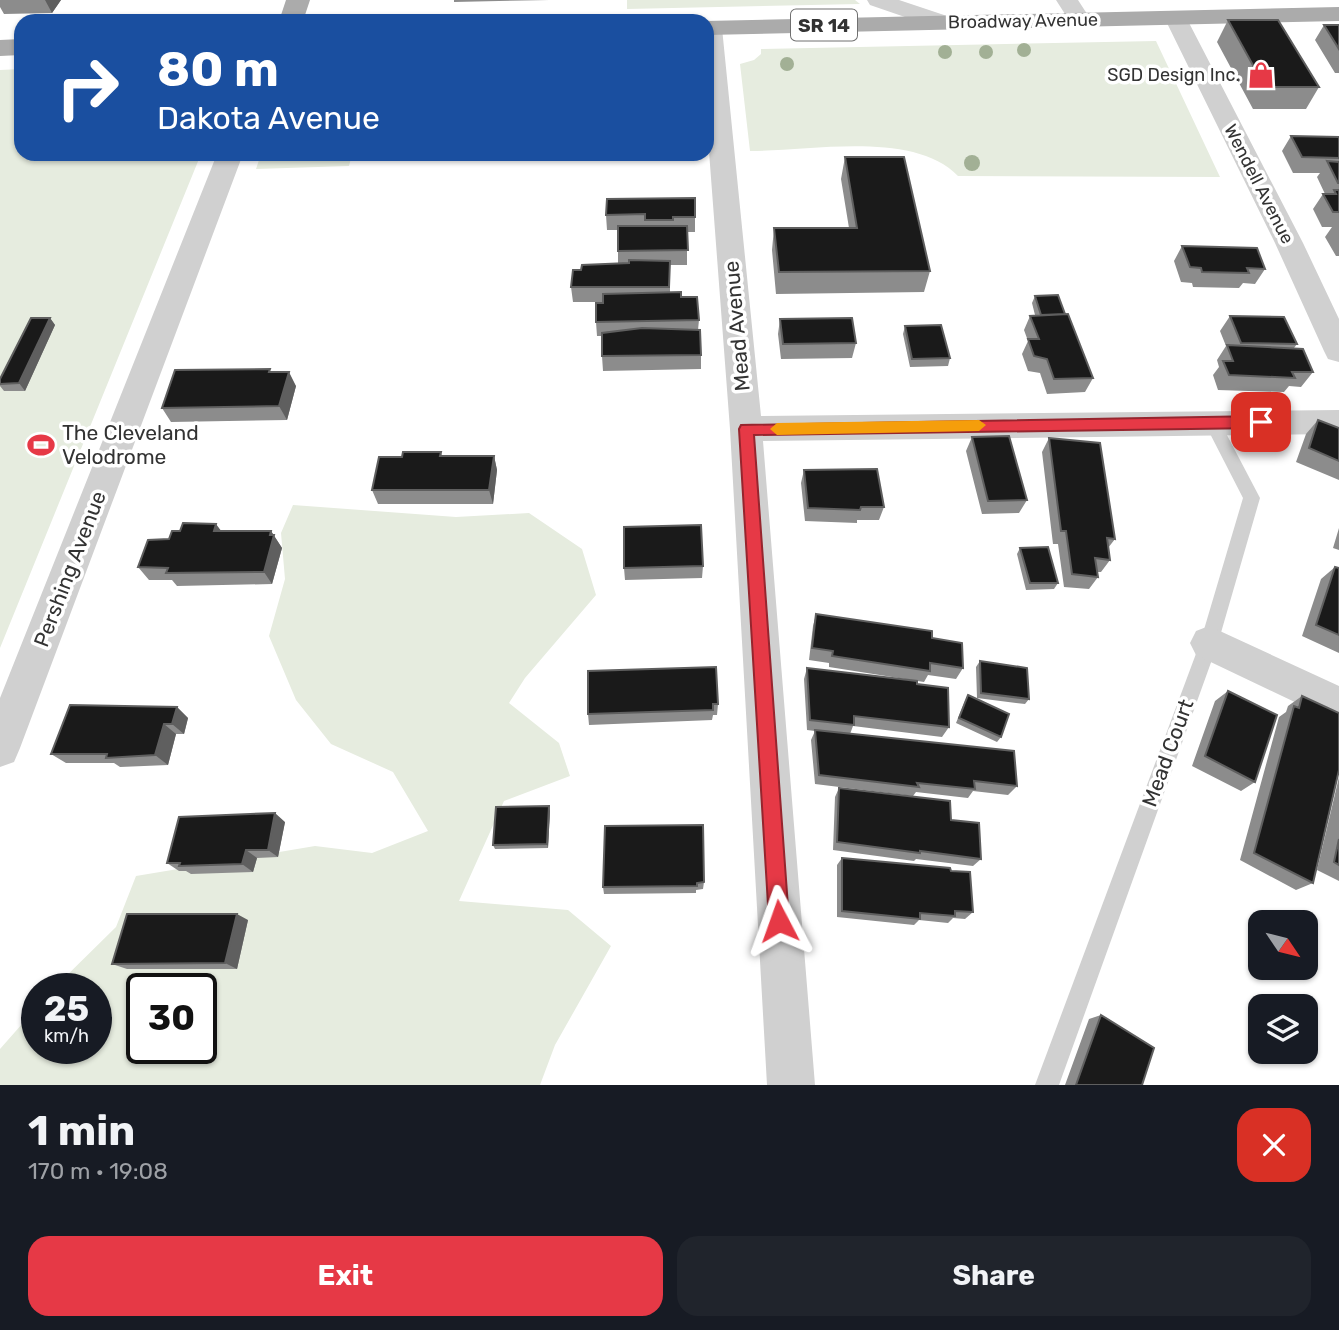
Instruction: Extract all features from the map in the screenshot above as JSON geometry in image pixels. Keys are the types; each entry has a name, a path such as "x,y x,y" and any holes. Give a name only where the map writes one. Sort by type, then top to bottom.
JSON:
{"main road":[{"name":"Broadway Avenue","path":"714,28 942,22 1074,10 1176,19 1339,14"}],"street":[{"path":"878,0 942,22"},
{"name":"Wendell Avenue","path":"1176,19 1289,243 1339,351"},
{"name":"Mead Avenue","path":"714,82 746,429 790,1085"},
{"name":"Pershing Avenue","path":"0,748 227,161"},
{"path":"746,429 1339,422"},
{"path":"1209,643 1339,705"}],"lane":[{"name":"Mead Court","path":"1047,1085 1209,643 1252,498 1212,422"}],"shaded area":[{"path":"627,0 855,0 860,4 627,9"},
{"path":"1156,41 1220,177 958,176 939,162 915,153 889,148 860,146 750,151 740,64 754,60 761,54 761,49"},
{"name":"The Cleveland Velodrome","path":"14,69 14,161 198,161 0,648 0,70"},
{"path":"259,161 350,161 349,166 256,169"},
{"path":"293,505 456,517 529,513 582,549 596,595 525,678 509,703 559,743 570,776 504,801 459,901 568,910 611,946 555,1045 540,1085 0,1085 0,1049 21,1025 21,1064 112,1064 112,973 69,973 116,927 136,876 315,846 372,853 428,831 393,772 331,744 296,700 269,636 285,579 281,533"}],"building":[{"path":"1228,20 1278,20 1319,87 1265,87"},
{"path":"1324,25 1339,25 1339,49"},
{"path":"1291,136 1339,137 1339,158 1302,157"},
{"path":"845,157 904,157 930,271 779,272 774,228 857,228"},
{"path":"1327,161 1339,162 1339,183 1338,183"},
{"path":"1334,190 1339,190 1339,212 1333,212 1323,194 1336,194"},
{"path":"695,198 695,217 645,220 645,214 606,215 607,199"},
{"path":"618,226 687,226 688,250 618,251"},
{"path":"1182,246 1257,248 1265,269 1247,268 1249,273 1202,272 1201,268 1190,267"},
{"path":"629,260 670,261 669,287 571,287 573,270 581,270 582,265 629,263"},
{"path":"681,292 681,297 697,297 699,320 596,322 596,303 603,303 603,294"},
{"path":"1058,295 1065,314 1041,315 1035,296"},
{"path":"1068,314 1093,378 1054,379 1047,359 1034,356 1028,339 1039,339 1030,316"},
{"path":"1230,316 1284,317 1297,344 1241,343"},
{"path":"31,318 50,318 19,383 0,384 0,379"},
{"path":"852,318 856,343 783,344 780,319"},
{"path":"941,325 950,358 912,359 905,326"},
{"path":"642,328 700,330 701,355 602,356 602,333"},
{"path":"1227,345 1303,349 1313,372 1292,372 1295,378 1229,375 1223,361 1233,361"},
{"path":"270,369 269,372 289,372 279,406 162,408 175,370"},
{"path":"1318,420 1339,428 1339,461 1309,448"},
{"path":"1009,436 1027,500 988,501 972,437"},
{"path":"1049,438 1100,443 1115,539 1107,538 1110,560 1095,558 1098,577 1072,574 1066,531 1061,531"},
{"path":"403,452 441,452 440,456 494,456 489,490 372,490 379,457 402,457"},
{"path":"877,469 884,507 861,507 860,510 808,508 804,470"},
{"path":"183,523 216,524 214,531 271,531 270,535 274,535 264,572 166,573 168,568 138,567 148,540 169,539 172,531 180,531"},
{"path":"701,525 703,566 624,568 624,527"},
{"path":"1048,547 1058,583 1030,583 1020,548"},
{"path":"1335,567 1339,568 1339,635 1316,625"},
{"path":"816,614 932,631 932,638 962,643 963,668 930,663 930,671 832,656 833,651 812,648"},
{"path":"980,661 1027,668 1029,699 981,693"},
{"path":"716,667 718,704 713,704 713,710 588,714 588,671"},
{"path":"807,668 917,681 917,684 948,688 949,727 854,716 854,725 810,720"},
{"path":"1228,691 1277,715 1255,782 1205,756"},
{"path":"968,695 1009,714 1001,737 959,718"},
{"path":"1302,696 1339,713 1339,770 1313,883 1254,853 1294,706 1299,708"},
{"path":"70,705 177,707 172,724 164,724 155,755 106,758 107,754 51,754"},
{"path":"815,730 1014,751 1017,786 974,781 975,789 917,783 919,787 819,775"},
{"path":"839,788 950,801 951,820 979,823 981,859 837,842"},
{"path":"549,806 547,844 493,845 496,807"},
{"path":"275,813 268,850 246,850 242,864 179,866 180,863 167,863 179,817"},
{"path":"703,825 704,882 697,883 697,886 603,887 605,826"},
{"path":"1339,839 1339,865 1334,862"},
{"path":"842,858 970,872 973,912 955,911 955,916 920,913 920,919 842,911"},
{"path":"127,914 237,914 225,963 112,964"},
{"path":"1101,1015 1154,1048 1142,1085 1076,1085"}],"slow traffic":[{"path":"777,429 979,425"}],"place":[{"name":"SGD Design Inc.","path":"1261,75"},
{"name":"The Cleveland Velodrome","path":"41,445"}],"route":[{"path":"779,921 746,429 1261,422"}]}
